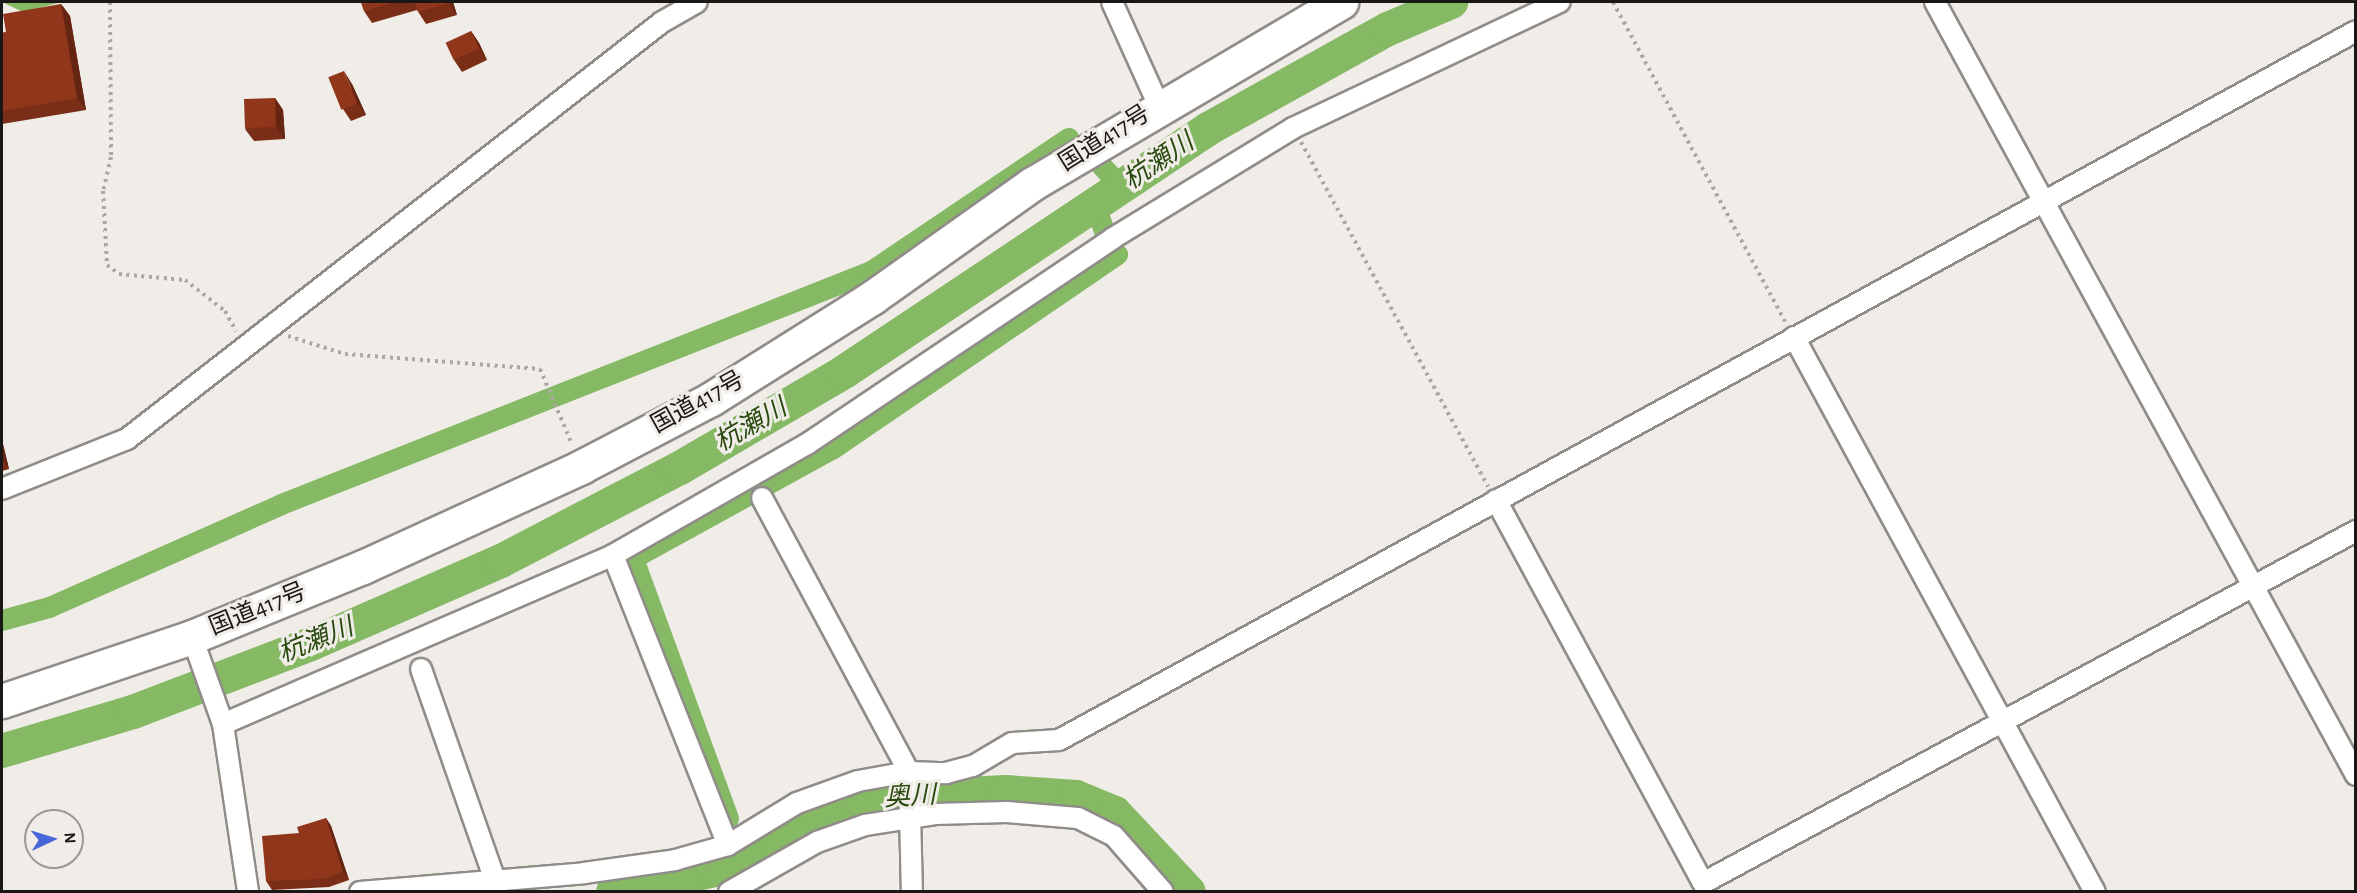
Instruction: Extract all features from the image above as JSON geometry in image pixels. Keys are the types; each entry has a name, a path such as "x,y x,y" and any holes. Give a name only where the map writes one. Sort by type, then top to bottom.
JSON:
{"highway":[{"name":"国道417号","path":"2,700 194,642 581,467 711,399 1159,106 1341,2"}],"street":[{"path":"2,489 127,439 662,22 697,2"},
{"path":"1112,2 1159,106"},
{"path":"222,719 613,555 807,444 1113,238 1293,128 1560,2"},
{"path":"1935,2 2355,775"},
{"path":"360,891 495,880 675,860 728,844 797,803 858,781 909,772 946,773 973,766 1012,743 1059,740 2355,31"},
{"path":"1794,337 2095,891"},
{"path":"762,498 909,772 912,814 912,891"},
{"path":"1496,500 1703,883 2001,720 2355,531"},
{"path":"613,555 728,844"},
{"path":"194,642 222,719 248,891"},
{"path":"421,669 495,880"},
{"path":"729,891 759,884 817,842 865,825 912,814 1007,812 1078,818 1114,836 1163,891"}],"path":[{"path":"110,2 111,158 103,191 107,265 119,274 185,280 225,310 241,352"},
{"path":"1612,2 1794,337"},
{"path":"1293,128 1496,500"},
{"path":"271,329 331,352 540,369 581,467"}],"shaded area":[{"path":"2,2 62,2 23,12"}],"building":[{"path":"361,2 395,2 364,11"},
{"path":"415,2 448,2 449,3 418,12"},
{"path":"61,4 77,98 2,111 2,33 6,32 3,14"},
{"path":"471,31 479,48 454,60 446,43"},
{"path":"344,71 357,103 341,110 328,77"},
{"path":"275,98 276,127 245,128 244,99"},
{"path":"326,818 343,872 324,879 266,881 262,836 299,833 297,827"}],"waterway":[{"name":"杭瀬川","path":"2,751 133,712 311,644 501,561 680,468 844,372 1208,129 1388,29 1451,2"},
{"path":"2,620 49,607 281,504 871,271 1068,138"},
{"path":"1101,165 1120,186"},
{"path":"1094,203 1105,233"},
{"path":"728,818 633,558 833,448 1117,254"},
{"name":"奥川","path":"613,892 716,870 788,829 861,799 1006,792 1076,797 1115,813 1189,892"}]}
